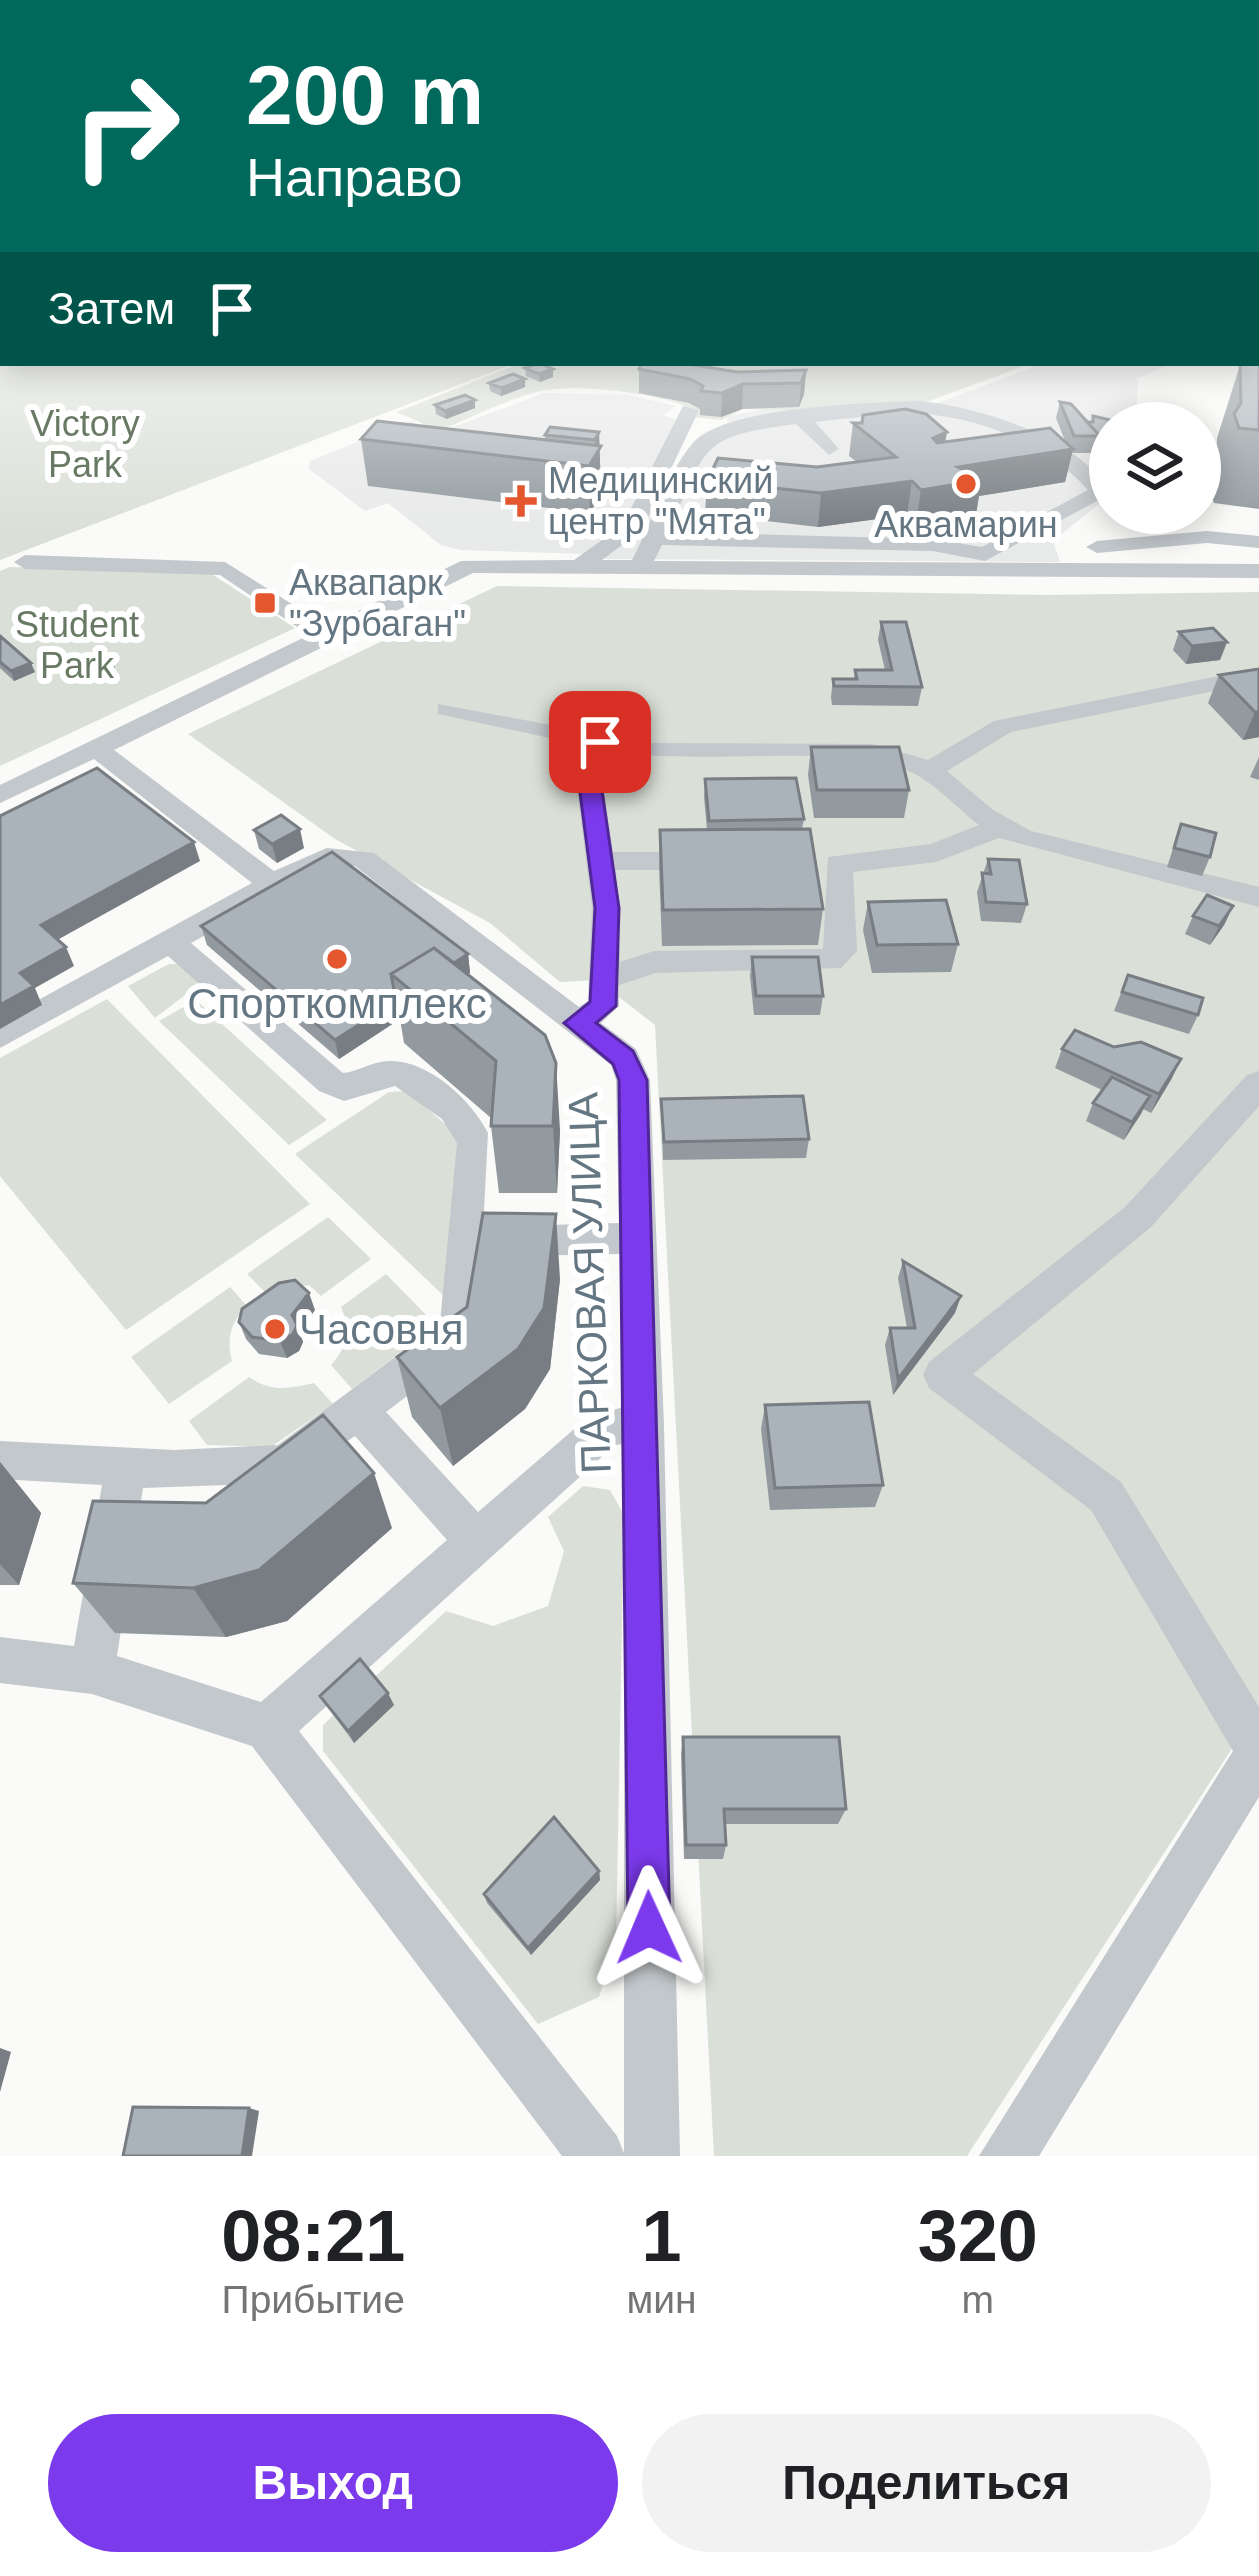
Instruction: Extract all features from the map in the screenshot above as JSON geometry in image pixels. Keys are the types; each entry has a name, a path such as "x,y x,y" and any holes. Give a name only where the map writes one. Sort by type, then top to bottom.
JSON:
{"street":[{"path":"640,567 699,447 713,435 740,425 922,407 953,412 1047,446 1087,472 1101,492 987,562 933,545 658,538"},
{"path":"580,566 632,530 690,410"},
{"path":"802,418 829,449"},
{"path":"1097,547 1207,537 1259,542"},
{"path":"26,562 224,568 326,636"},
{"path":"0,795 469,566 987,562 1259,571"},
{"path":"932,769 1003,726 1259,675"},
{"path":"447,709 647,751 873,752 932,769 997,828 1259,897"},
{"path":"578,1023 603,1006 607,908 586,754 600,742"},
{"path":"95,748 272,884"},
{"path":"801,862 838,864 936,853 997,828"},
{"name":"ПАРКОВАЯ УЛИЦА","path":"0,1036 272,884 325,856 345,853 364,859 624,1058 633,1080 640,1238 652,2156"},
{"path":"600,860 734,862"},
{"path":"604,980 653,962 830,960 842,951 838,864"},
{"path":"0,1460 174,1470 285,1464 450,1341 459,1327 474,1143 470,1128 402,1075 386,1073 344,1088 331,1082 170,941"},
{"path":"1007,2156 1259,1752 1106,1496 943,1375 1138,1217 1259,1084"},
{"path":"465,1243 640,1238"},
{"path":"359,1412 476,1541"},
{"path":"267,1728 601,1432 618,1425 644,1426"},
{"path":"92,1671 126,1467"},
{"path":"0,1660 92,1671 267,1728 597,2156"}],"shaded area":[{"name":"Аквамарин","path":"1037,366 1166,366 1138,378 1137,402 1089,402 1089,512 1053,541 1060,562 600,559 637,533 686,452 727,424 728,416 768,408 824,412 938,403"},
{"path":"544,393 629,395 676,406 663,415 678,420 623,530 586,554 461,550 441,545 388,503 365,511 309,469 310,461 411,421 437,433"}],"green space":[{"name":"Victory Park","path":"0,366 508,366 0,560"},
{"path":"513,366 1024,366 929,401 827,411 744,409 721,420 694,417 696,411 663,399 573,388 524,396 439,431 397,412"},
{"name":"Student Park","path":"10,567 207,571 295,628 0,766 0,571"},
{"path":"497,586 1046,595 1259,592 1259,1707 967,2156 714,2156 655,1025 597,980 560,982 490,923 335,839 188,734"},
{"path":"169,964 179,964 198,980 197,986 155,1018 128,986"},
{"path":"107,999 310,1204 126,1330 0,1176 0,1058"},
{"path":"196,1000 327,1120 289,1145 159,1021"},
{"path":"407,1091 462,1139 446,1298 295,1154 389,1092"},
{"path":"328,1217 371,1259 321,1296 309,1285 265,1292 247,1274"},
{"path":"386,1274 436,1325 352,1389 331,1365 346,1338 341,1307"},
{"path":"230,1287 246,1305 231,1331 232,1361 169,1404 131,1357"},
{"path":"249,1377 280,1388 314,1383 333,1404 271,1447 207,1445 189,1421"},
{"path":"583,1486 610,1490 624,1515 616,1944 599,1997 538,2024 323,1751 323,1725 446,1611 493,1626 548,1606 564,1551 548,1517"}],"building":[{"path":"546,366 553,369 539,374 525,368"},
{"path":"1240,366 1259,366 1259,430 1239,428 1234,414 1241,403"},
{"path":"639,369 806,370 801,383 743,384 722,393 701,391 703,386 690,379"},
{"path":"513,374 525,379 501,388 489,383"},
{"path":"465,395 475,400 445,411 435,405"},
{"path":"1060,402 1071,404 1089,424 1089,436 1074,436"},
{"path":"905,409 926,414 947,432 933,438 937,443 1050,428 1073,449 958,467 982,480 921,490 912,481 821,493 707,481 718,458 817,467 896,457 853,423 862,423 863,415"},
{"path":"377,421 601,446 589,466 361,439"},
{"path":"550,427 599,432 595,440 545,435"},
{"path":"881,622 906,622 922,687 834,686 833,679 857,679 855,670 892,670"},
{"path":"1213,628 1227,642 1192,646 1179,632"},
{"path":"0,636 31,663 11,671 0,662"},
{"path":"112,656 107,668 89,668 94,657"},
{"path":"1259,669 1259,712 1255,712 1219,675"},
{"path":"811,747 899,747 909,790 817,790"},
{"path":"97,768 194,842 41,925 66,947 20,973 34,986 0,1005 0,816"},
{"path":"796,778 804,819 709,821 705,779"},
{"path":"281,815 300,829 272,844 254,830"},
{"path":"1181,824 1216,833 1210,857 1174,848"},
{"path":"810,829 823,909 663,910 660,830"},
{"name":"Спорткомплекс","path":"332,852 468,954 454,963 434,948 391,974 396,1001 335,1040 201,926"},
{"path":"988,859 1019,860 1027,904 986,902 982,873 991,874"},
{"path":"1207,895 1233,906 1219,926 1193,916"},
{"path":"946,900 958,944 877,945 868,902"},
{"path":"434,948 545,1035 556,1063 553,1126 491,1126 496,1061 391,974"},
{"path":"752,957 818,957 823,996 756,996"},
{"path":"1128,975 1203,998 1198,1015 1122,992"},
{"path":"1075,1030 1114,1047 1141,1042 1181,1059 1159,1094 1062,1049"},
{"path":"1112,1077 1150,1096 1132,1122 1093,1103"},
{"path":"803,1096 809,1139 664,1142 661,1099"},
{"path":"483,1213 556,1214 544,1308 518,1349 440,1408 397,1357 467,1307"},
{"path":"903,1261 961,1296 898,1379 890,1328 915,1328"},
{"path":"295,1280 309,1293 292,1315 297,1325 293,1334 280,1341 252,1337 239,1322 242,1309 279,1283"},
{"path":"869,1402 883,1485 775,1488 765,1405"},
{"path":"323,1415 374,1473 259,1570 193,1588 73,1583 93,1501 206,1503"},
{"path":"360,1659 388,1693 348,1731 320,1696"},
{"path":"683,1737 839,1737 846,1809 724,1809 726,1845 686,1845"},
{"path":"554,1817 599,1871 528,1948 484,1894"},
{"path":"133,2107 249,2108 242,2156 123,2156"}],"place":[{"name":"Аквамарин","path":"966,484"},
{"name":"Медицинский центр \"Мята\"","path":"521,501"},
{"name":"Аквапарк \"Зурбаган\"","path":"265,603"},
{"name":"Спорткомплекс","path":"337,959"},
{"name":"Часовня","path":"275,1329"}],"route":[{"path":"600,742 586,754 607,908 603,1006 578,1023 624,1058 633,1080 644,1426 649,1928"}]}
